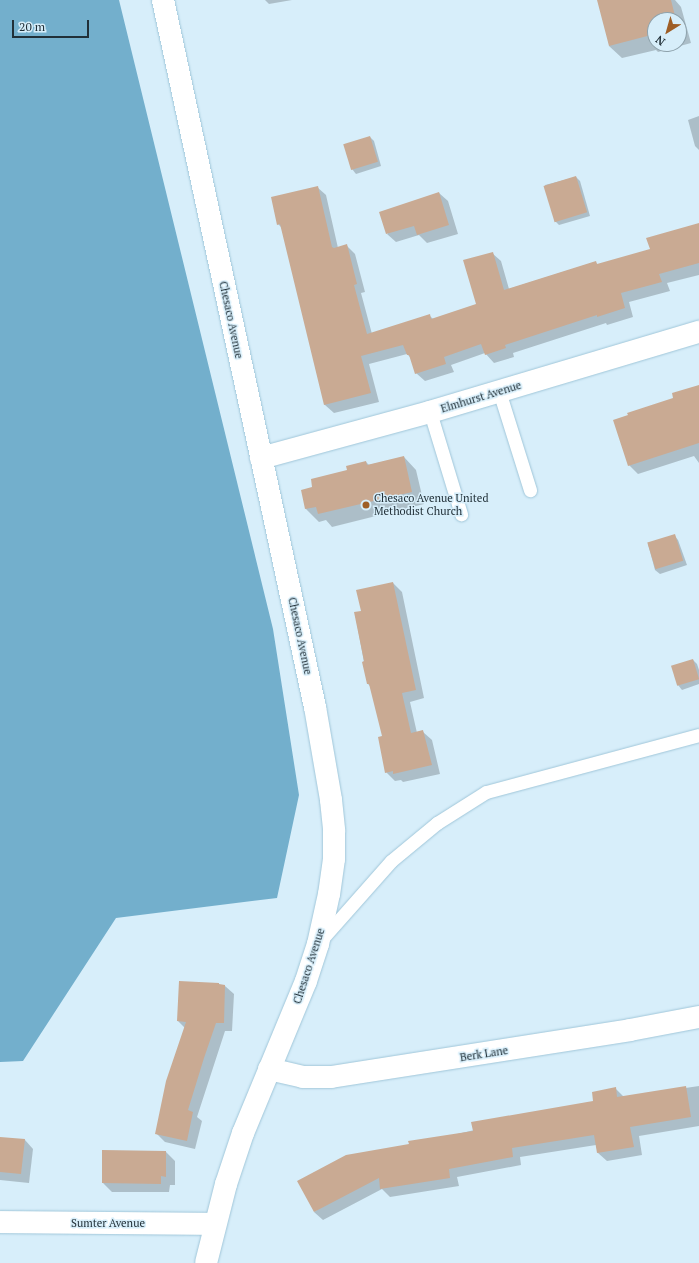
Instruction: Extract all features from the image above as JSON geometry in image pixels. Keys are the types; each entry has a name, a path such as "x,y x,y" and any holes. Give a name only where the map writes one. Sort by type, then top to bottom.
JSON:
{"street":[{"name":"Chesaco Avenue","path":"163,0 315,707 331,800 334,831 334,859 329,894 318,944 306,981 243,1133 206,1263"},
{"name":"Elmhurst Avenue","path":"261,458 430,412 699,332"},
{"name":"Berk Lane","path":"269,1069 303,1077 331,1077 622,1032 699,1017"},
{"name":"Sumter Avenue","path":"0,1222 216,1224"}],"lane":[{"path":"499,391 530,490"},
{"path":"430,412 461,514"},
{"path":"318,944 391,861 437,823 486,792 699,735"}],"shaded area":[{"path":"0,0 119,0 273,629 299,795 277,898 116,918 23,1061 0,1062"}],"building":[{"path":"597,0 671,0 674,12 647,12 647,36 609,46"},
{"path":"370,136 378,162 351,170 343,144"},
{"path":"576,176 587,212 555,222 543,186"},
{"path":"318,186 332,247 334,248 347,244 357,284 354,285 367,334 430,314 431,319 476,304 463,260 493,252 504,290 596,261 597,264 650,249 646,238 699,223 699,263 659,274 662,282 621,293 625,308 597,317 597,315 505,345 506,348 485,355 481,344 444,357 446,364 415,374 409,355 407,355 403,345 361,356 371,393 324,405 280,224 277,225 271,197"},
{"path":"439,192 449,225 417,235 414,226 386,234 379,212"},
{"path":"699,385 699,443 628,466 613,420 628,415 627,413 673,398 672,393"},
{"path":"404,456 412,492 318,514 316,507 305,509 301,490 312,487 311,479 347,470 346,466 366,461 367,465"},
{"path":"675,534 683,561 655,569 647,542"},
{"path":"393,582 416,690 402,693 411,733 423,730 432,765 393,774 393,771 385,773 378,737 382,736 362,662 364,661 354,612 361,611 356,590"},
{"path":"693,659 699,679 677,686 671,666"},
{"path":"179,981 219,983 225,985 224,1023 216,1023 204,1058 188,1110 193,1112 187,1141 155,1134 166,1081 186,1022 177,1021"},
{"path":"686,1086 691,1117 630,1127 634,1147 597,1153 594,1135 512,1148 513,1157 449,1169 450,1178 380,1189 379,1178 314,1212 297,1181 346,1155 409,1144 408,1141 473,1131 471,1122 593,1101 592,1092 616,1087 617,1097"},
{"path":"0,1137 25,1139 21,1174 0,1172"},
{"path":"102,1150 166,1151 166,1177 161,1176 161,1184 102,1183"}],"place":[{"name":"Chesaco Avenue United Methodist Church","path":"366,505"}]}
